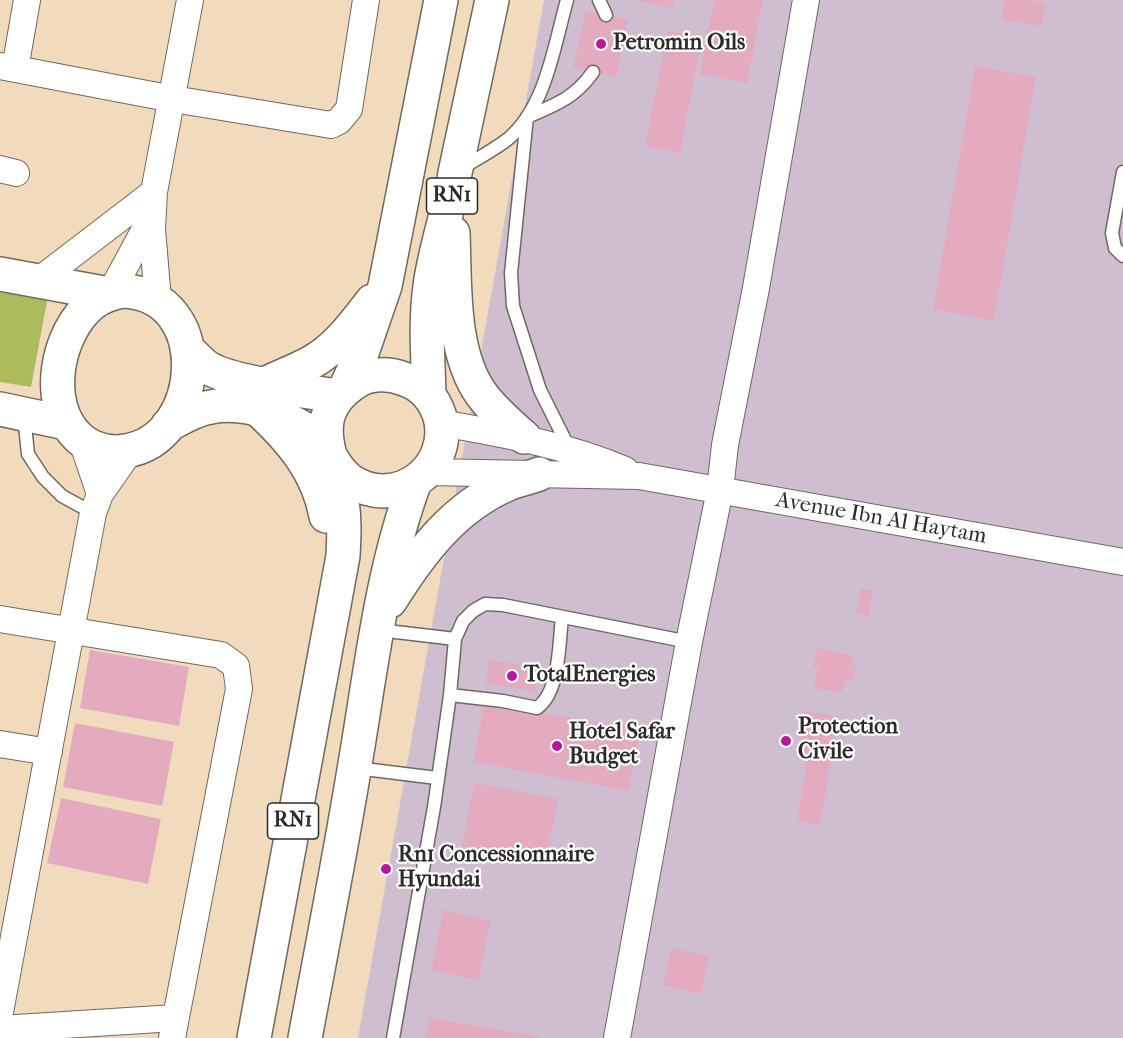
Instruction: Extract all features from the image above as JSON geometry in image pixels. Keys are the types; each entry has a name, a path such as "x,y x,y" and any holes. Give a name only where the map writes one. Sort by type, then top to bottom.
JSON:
{"main road":[{"name":"RN1","path":"254,1038 343,556 345,529 342,501 328,449 327,417 363,350 385,286 441,0"},
{"name":"RN1","path":"305,1038 355,768 377,627 394,545 420,478 436,457 441,441 441,423 437,408 429,394 427,338 429,297 492,0"},
{"path":"453,187 458,331 467,366 481,393 501,418 524,437"},
{"path":"0,274 110,294 135,292 158,300 171,311 180,324 187,349 189,369 186,389 179,408 168,425 142,447 130,451 105,451 74,432 12,412"},
{"path":"168,425 208,407 243,406 263,398 334,345 385,286"},
{"path":"74,432 60,405 58,386 63,351 82,313 94,302 110,294"},
{"path":"187,349 204,365 263,398 298,424 328,449 339,471 351,481 366,488 382,491 398,489 420,478"},
{"path":"263,398 341,393 360,379 378,375 397,376 414,382 429,394"},
{"path":"263,398 298,451 317,487 325,509 329,532 333,604"},
{"path":"377,627 410,568 442,529 471,505 507,485 539,474"}],"street":[{"path":"27,0 7,68 331,125 339,121 349,109 366,0"},
{"path":"158,300 153,249 154,202 190,0"},
{"path":"617,1038 689,642 720,490 725,445 756,288 806,0"},
{"path":"38,281 154,202"},
{"path":"110,294 154,202"},
{"name":"Avenue Ibn Al Haytam","path":"441,423 524,437 570,449 639,476"},
{"path":"74,432 96,503"},
{"path":"0,1012 7,935 49,753 96,503 130,451"},
{"name":"Avenue Ibn Al Haytam","path":"420,478 539,474 639,476 1123,562"},
{"path":"0,619 221,655 236,666 239,689 174,1028 0,1029"},
{"path":"0,744 49,753"}],"lane":[{"path":"453,187 509,138 540,97 567,0"},
{"path":"599,0 606,15"},
{"path":"527,117 566,100 586,84 593,72"},
{"path":"527,117 511,273 513,306 540,390 570,449"},
{"path":"1123,172 1112,233 1116,248 1123,255"},
{"path":"12,412 28,454 43,477 62,496 96,503"},
{"path":"393,1038 434,807 450,695 455,639 462,621 485,604 504,605 689,642"},
{"path":"450,695 503,701 537,708 544,703 553,684 562,617"},
{"path":"377,627 455,639"},
{"path":"355,768 437,778"}],"shaded area":[{"path":"544,0 1123,0 1123,1038 358,1038"}],"green space":[{"path":"0,286 48,296 31,387 0,382"}],"building":[{"path":"635,0 674,0 672,8"},
{"path":"714,0 763,0 747,83 700,74"},
{"path":"1005,0 1046,3 1042,26 1001,20"},
{"name":"Petromin Oils","path":"586,11 628,20 616,77 573,68"},
{"path":"668,30 702,37 680,153 645,146"},
{"path":"975,66 1036,77 994,321 933,309"},
{"path":"861,589 873,591 869,616 856,614"},
{"path":"817,648 853,656 852,664 856,665 853,682 845,680 842,693 814,688 818,668 813,667"},
{"path":"90,650 189,667 179,726 80,708"},
{"name":"TotalEnergies","path":"489,660 538,668 535,691 486,684"},
{"name":"Hotel Safar Budget","path":"484,702 640,730 629,791 474,762"},
{"path":"805,711 838,716 820,825 797,821 808,755 799,754"},
{"path":"75,723 174,742 162,806 63,787"},
{"path":"474,783 558,799 546,863 462,846"},
{"path":"61,798 161,819 148,884 47,863"},
{"path":"443,910 491,921 478,980 431,970"},
{"path":"671,948 709,956 701,994 663,985"},
{"path":"430,1018 540,1037 540,1038 426,1038"}],"place":[{"name":"Petromin Oils","path":"601,44"},
{"name":"TotalEnergies","path":"512,676"},
{"name":"Protection Civile","path":"786,741"},
{"name":"Hotel Safar Budget","path":"557,746"},
{"name":"Rn1 Concessionnaire Hyundai","path":"386,869"}]}
